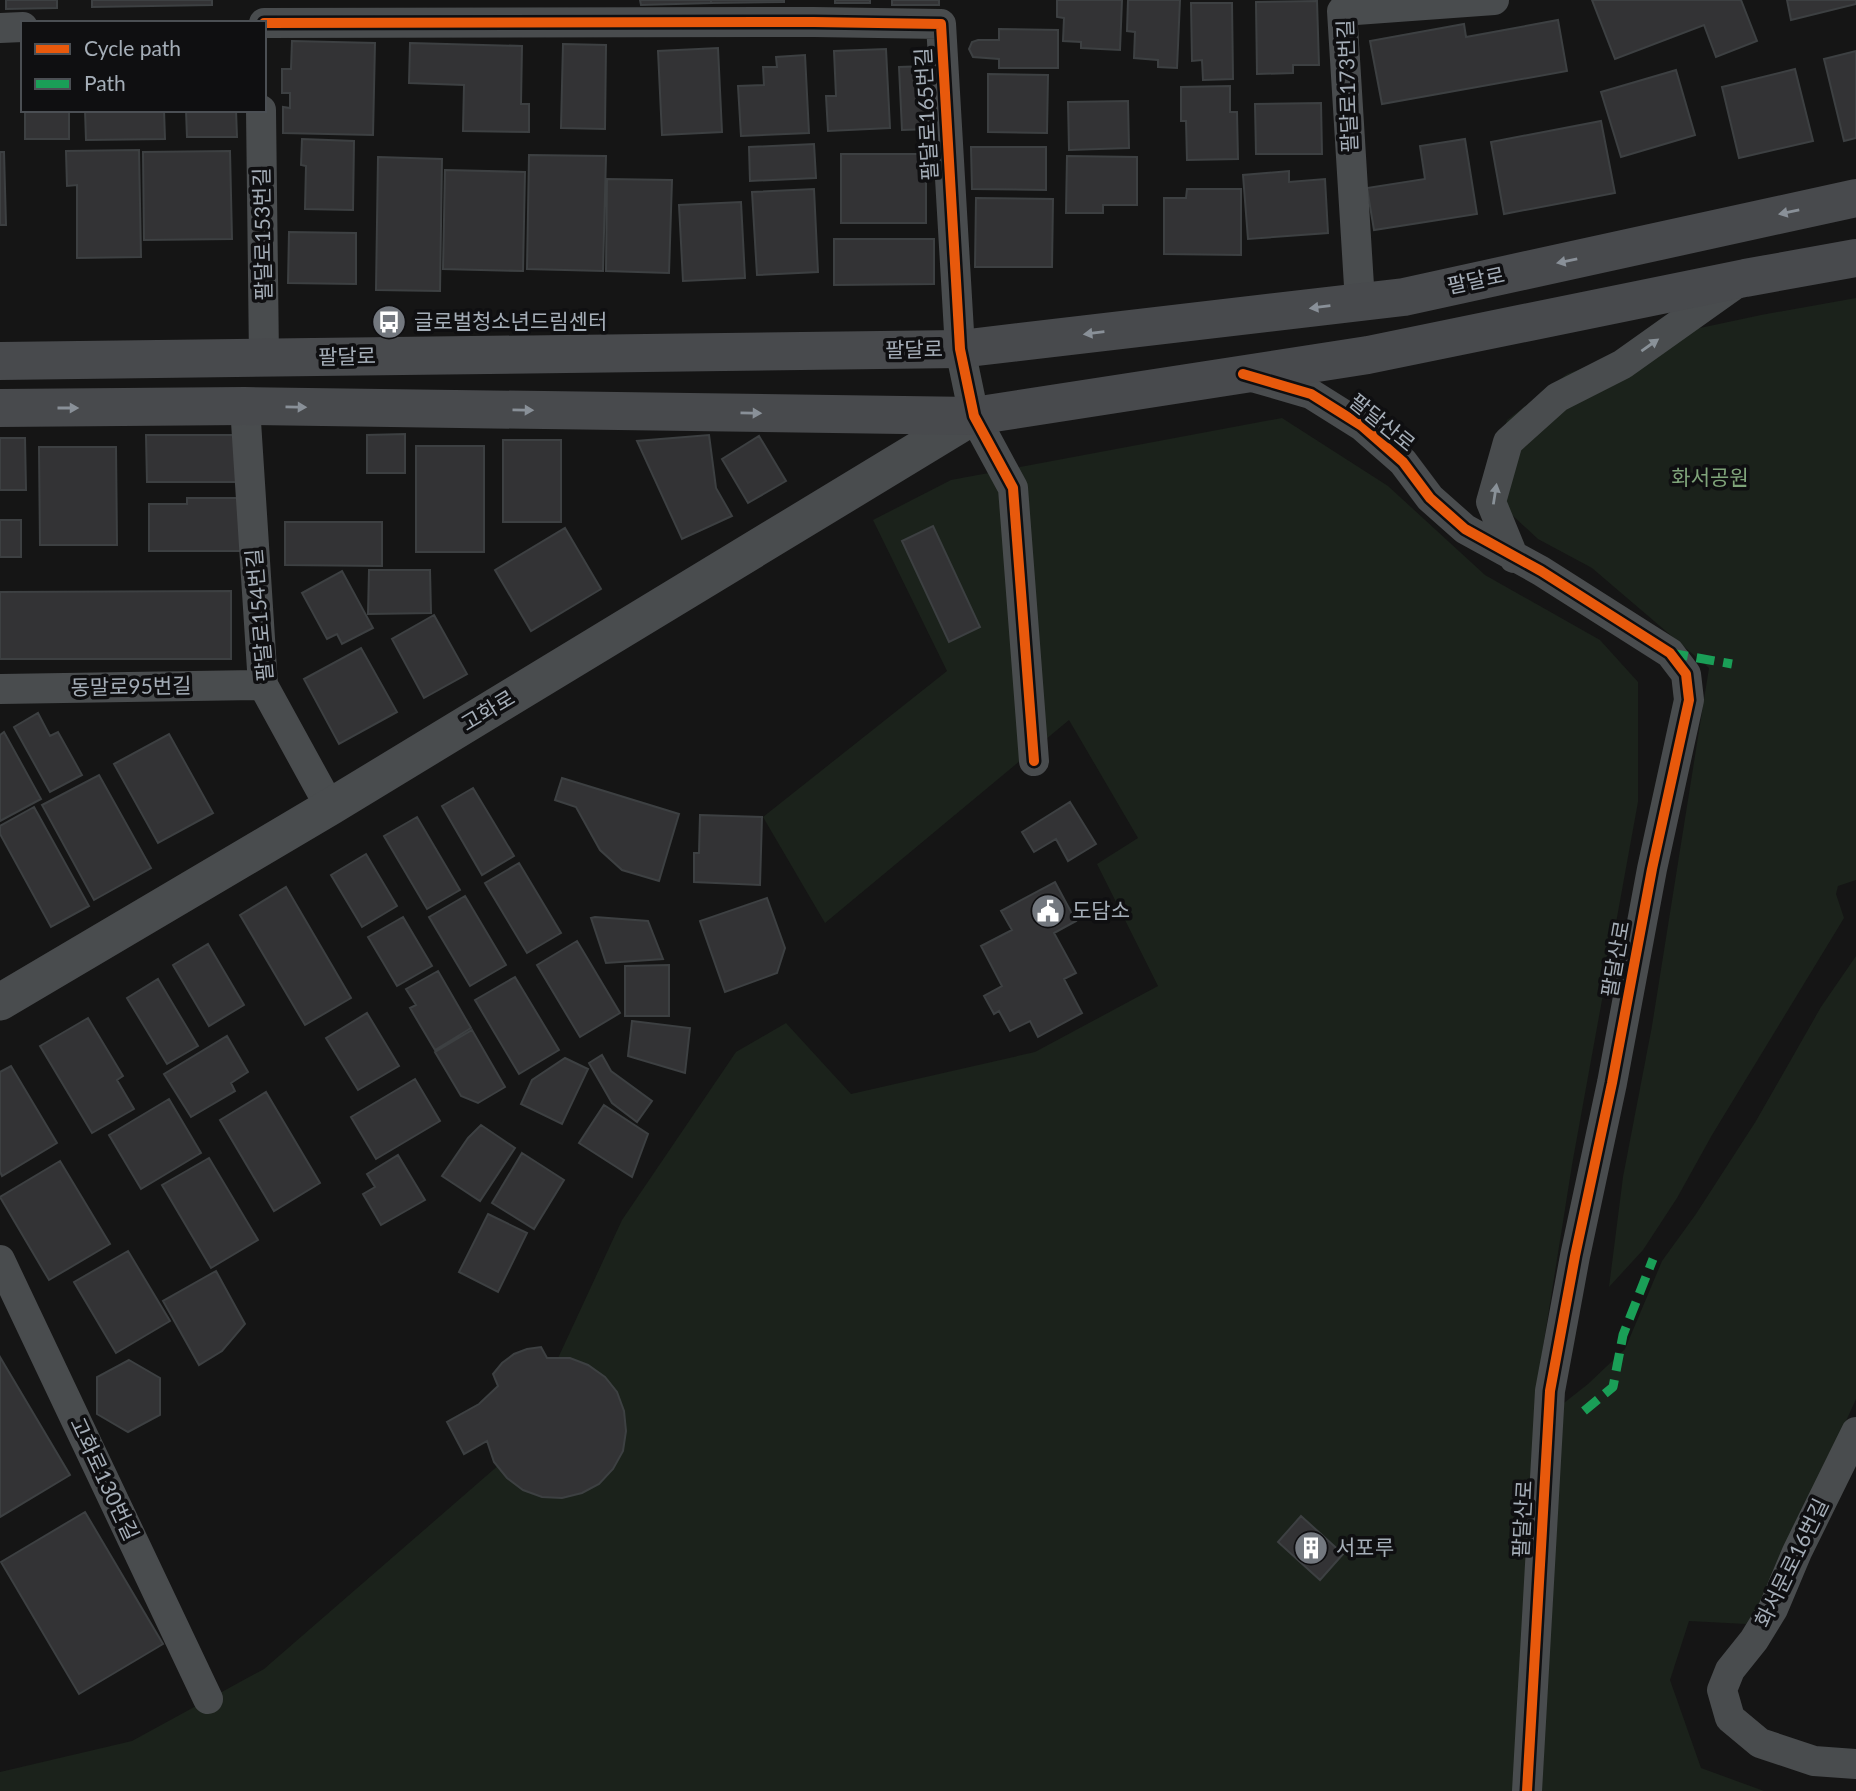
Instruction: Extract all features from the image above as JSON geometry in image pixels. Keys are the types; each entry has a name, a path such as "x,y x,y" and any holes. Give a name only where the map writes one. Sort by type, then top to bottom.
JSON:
{"main road":[{"name":"팔달로","path":"0,360 960,349 1418,294 1856,198"},
{"path":"0,408 245,406 974,416 1367,355 1856,258"}],"street":[{"path":"260,0 262,21"},
{"name":"팔달로173번길","path":"1360,302 1342,11 1494,0"},
{"name":"팔달로165번길","path":"266,23 813,11 941,24 960,349 974,416 1013,488 1034,761"},
{"path":"0,28 21,27"},
{"name":"팔달로153번길","path":"261,112 264,358"},
{"path":"1514,558 1491,502 1508,442 1558,397 1623,364 1745,278"},
{"name":"팔달산로","path":"1243,374 1311,394 1362,426 1403,462 1430,498 1465,529 1541,571 1670,653 1686,674 1689,700 1652,869 1550,1391 1527,1791"},
{"name":"팔달로154번길","path":"245,406 262,685 330,807"},
{"name":"고화로","path":"0,1003 330,807 974,416"},
{"name":"동말로95번길","path":"0,689 262,685"},
{"name":"고화로130번길","path":"0,1260 208,1699"},
{"name":"화서문로16번길","path":"1856,1432 1797,1552 1773,1609 1754,1640 1730,1670 1722,1690 1730,1718 1760,1744 1814,1761 1856,1764"}],"green space":[{"name":"화서공원","path":"1856,298 1856,880 1838,886 1836,894 1844,918 1712,1135 1677,1198 1643,1250 1609,1287 1623,1177 1652,1026 1709,668 1592,568 1538,539 1497,501 1493,464 1507,420 1567,374 1686,331"},
{"path":"1282,418 1388,486 1485,575 1600,640 1638,682 1638,802 1572,1165 1541,1360 1536,1425 1588,1384 1625,1349 1662,1261 1756,1121 1821,1007 1856,956 1856,1399 1766,1598 1746,1624 1689,1621 1670,1680 1701,1768 1764,1791 0,1791 0,1772 132,1741 264,1669 515,1451 622,1220 736,1052 786,1023 851,1094 1035,1052 1158,986 1097,864 1138,838 1069,720 825,923 763,817 947,671 873,520 951,480"}],"building":[{"path":"6,0 57,0 57,8 6,9"},
{"path":"92,0 212,0 212,5 92,7"},
{"path":"640,0 711,0 711,3 641,5"},
{"path":"711,0 784,0 784,2 711,3"},
{"path":"835,0 870,0 870,3 835,3"},
{"path":"892,0 939,0 939,5 892,5"},
{"path":"1057,0 1122,0 1120,50 1081,48 1081,42 1063,41 1064,18 1057,17"},
{"path":"1128,0 1180,0 1177,68 1158,67 1158,60 1134,58 1135,32 1127,31"},
{"path":"1592,0 1741,0 1757,41 1716,57 1704,25 1615,59"},
{"path":"1787,0 1856,0 1856,4 1791,20"},
{"path":"1317,1 1319,65 1293,65 1293,73 1257,74 1256,2"},
{"path":"1191,3 1232,3 1233,79 1203,80 1202,60 1192,61"},
{"path":"1558,20 1567,71 1382,104 1370,41 1464,24 1466,37"},
{"path":"999,29 1058,30 1058,68 999,68 999,59 973,57 969,49 972,42 999,40"},
{"path":"292,41 375,43 373,135 283,133 283,107 290,108 290,93 282,93 282,69 291,69"},
{"path":"410,43 522,46 521,104 529,104 529,132 463,131 464,85 409,83"},
{"path":"563,44 606,45 605,129 561,128"},
{"path":"718,48 722,132 662,135 658,51"},
{"path":"886,49 890,128 828,131 826,96 836,96 834,51"},
{"path":"1856,51 1856,138 1844,141 1824,59"},
{"path":"805,55 809,133 741,136 738,86 764,85 763,67 777,67 776,57"},
{"path":"927,66 930,129 902,130 899,67"},
{"path":"1795,69 1813,141 1739,158 1722,87"},
{"path":"1676,70 1695,135 1621,157 1601,92"},
{"path":"988,74 1048,75 1047,133 988,132"},
{"path":"1230,86 1230,112 1237,112 1238,159 1187,160 1186,121 1181,121 1181,87"},
{"path":"1128,101 1129,148 1069,150 1068,102"},
{"path":"1321,103 1322,154 1256,154 1255,104"},
{"path":"25,112 69,112 69,139 25,139"},
{"path":"85,112 164,112 165,139 86,140"},
{"path":"186,112 236,112 237,137 187,137"},
{"path":"1601,121 1615,193 1504,214 1491,142"},
{"path":"302,139 354,141 353,210 305,209 306,166 301,165"},
{"path":"1465,139 1477,214 1374,230 1367,188 1425,179 1420,146"},
{"path":"814,144 816,178 750,181 749,147"},
{"path":"971,147 1046,147 1046,190 972,189"},
{"path":"139,150 141,257 77,258 77,185 67,186 66,151"},
{"path":"230,151 232,239 144,240 143,152"},
{"path":"0,152 4,152 6,225 0,225"},
{"path":"841,154 926,154 926,223 841,223"},
{"path":"529,155 606,156 603,271 527,269"},
{"path":"1067,156 1137,157 1137,205 1103,205 1103,213 1066,213"},
{"path":"378,157 442,159 440,291 376,290"},
{"path":"445,170 525,172 523,271 443,269"},
{"path":"1289,171 1289,182 1325,179 1328,233 1248,239 1243,175"},
{"path":"607,179 672,180 669,273 606,271"},
{"path":"814,189 818,272 757,275 752,192"},
{"path":"1187,189 1241,189 1241,255 1164,254 1164,198 1186,198"},
{"path":"976,198 1053,199 1052,267 975,267"},
{"path":"741,202 745,278 683,281 679,205"},
{"path":"289,232 356,233 356,284 288,283"},
{"path":"834,239 934,239 934,284 834,285"},
{"path":"405,434 405,473 367,473 367,435"},
{"path":"146,435 237,435 238,482 147,482"},
{"path":"709,435 716,488 732,516 682,539 637,441"},
{"path":"759,436 786,481 748,503 722,459"},
{"path":"0,438 25,438 26,490 0,490"},
{"path":"503,440 561,440 561,522 503,522"},
{"path":"416,446 484,446 484,552 416,552"},
{"path":"39,447 116,447 117,545 40,545"},
{"path":"187,498 241,498 241,551 149,551 149,504 187,504"},
{"path":"0,520 21,520 21,557 0,557"},
{"path":"285,522 382,522 382,566 285,565"},
{"path":"933,526 980,627 949,642 902,541"},
{"path":"565,528 601,589 531,631 495,570"},
{"path":"369,570 430,570 431,613 368,614"},
{"path":"342,571 373,628 342,644 337,634 327,639 302,593"},
{"path":"231,591 231,659 0,659 0,592"},
{"path":"434,615 467,674 424,698 392,639"},
{"path":"361,648 397,712 339,744 304,679"},
{"path":"38,713 50,736 58,732 82,775 50,792 14,727"},
{"path":"4,732 41,799 0,821 0,735"},
{"path":"169,734 213,813 158,843 114,764"},
{"path":"99,775 151,868 94,900 42,805"},
{"path":"562,778 679,814 659,881 622,870 600,850 576,807 555,800"},
{"path":"473,788 514,856 482,875 442,806"},
{"path":"1070,802 1096,844 1068,861 1056,839 1034,852 1022,832"},
{"path":"34,807 89,906 51,927 0,834 0,826"},
{"path":"700,815 762,817 760,885 694,882 694,853 699,853"},
{"path":"417,817 460,890 427,909 384,836"},
{"path":"366,854 397,906 362,927 331,875"},
{"path":"519,863 561,933 527,953 485,883"},
{"path":"1055,882 1076,921 1054,933 1076,973 1064,979 1082,1013 1038,1037 1030,1021 1010,1031 999,1011 994,1014 984,996 1002,986 981,946 1012,930 1001,911"},
{"path":"286,887 351,998 305,1025 240,915"},
{"path":"465,896 506,965 470,986 429,917"},
{"path":"767,898 785,948 777,973 725,992 700,921"},
{"path":"403,917 432,966 397,986 368,937"},
{"path":"591,918 648,921 663,959 606,963"},
{"path":"577,941 620,1013 580,1037 537,965"},
{"path":"208,944 244,1005 209,1026 173,965"},
{"path":"669,965 669,1016 625,1016 625,966"},
{"path":"438,971 471,1028 435,1050 410,1008 416,1005 406,989"},
{"path":"515,977 559,1050 519,1074 475,1000"},
{"path":"158,979 198,1046 167,1064 127,998"},
{"path":"367,1013 399,1066 358,1090 326,1038"},
{"path":"88,1018 123,1076 117,1080 134,1109 92,1133 40,1046"},
{"path":"632,1021 690,1028 685,1073 628,1056"},
{"path":"472,1030 505,1087 478,1103 461,1096 435,1052"},
{"path":"227,1036 248,1072 231,1083 235,1091 191,1117 164,1074"},
{"path":"602,1055 611,1071 652,1101 637,1122 612,1103 589,1063"},
{"path":"565,1058 588,1069 562,1124 521,1104 532,1080"},
{"path":"11,1066 57,1143 2,1176 0,1072"},
{"path":"415,1079 440,1121 376,1159 351,1117"},
{"path":"266,1092 320,1183 274,1211 220,1120"},
{"path":"169,1099 201,1153 141,1189 109,1135"},
{"path":"604,1105 648,1134 632,1177 579,1143"},
{"path":"481,1125 515,1148 480,1201 442,1176 468,1138"},
{"path":"522,1153 564,1180 534,1229 492,1203"},
{"path":"398,1155 425,1200 381,1225 363,1194 375,1187 367,1174"},
{"path":"209,1158 258,1240 211,1268 162,1185"},
{"path":"60,1161 110,1244 49,1280 0,1197"},
{"path":"488,1214 527,1233 498,1292 459,1272"},
{"path":"128,1251 170,1321 116,1353 74,1282"},
{"path":"216,1271 245,1324 222,1351 199,1365 163,1301"},
{"path":"541,1347 547,1358 570,1358 588,1365 605,1377 617,1392 624,1411 626,1431 623,1451 613,1469 599,1484 582,1493 562,1498 542,1497 523,1490 507,1478 494,1462 487,1441 464,1454 447,1422 479,1404 498,1386 493,1374 502,1363 514,1354"},
{"path":"0,1357 70,1475 0,1517"},
{"path":"129,1360 160,1378 160,1415 128,1432 97,1414 97,1377"},
{"path":"85,1512 163,1644 79,1694 1,1562"},
{"name":"서포루","path":"1301,1516 1343,1554 1320,1580 1278,1542"}],"marked path":[{"path":"1670,653 1732,664"},
{"path":"1584,1411 1613,1387 1623,1335 1653,1259"}],"cycle path":[{"path":"266,23 941,24 960,349 974,416 1013,488 1034,761"},
{"path":"1243,374 1311,394 1362,426 1403,462 1430,498 1465,529 1541,571 1670,653 1686,674 1689,700 1652,869 1550,1391 1527,1791"}],"place":[{"name":"글로벌청소년드림센터","path":"389,322"},
{"name":"도담소","path":"1048,911"},
{"name":"서포루","path":"1311,1548"}]}
